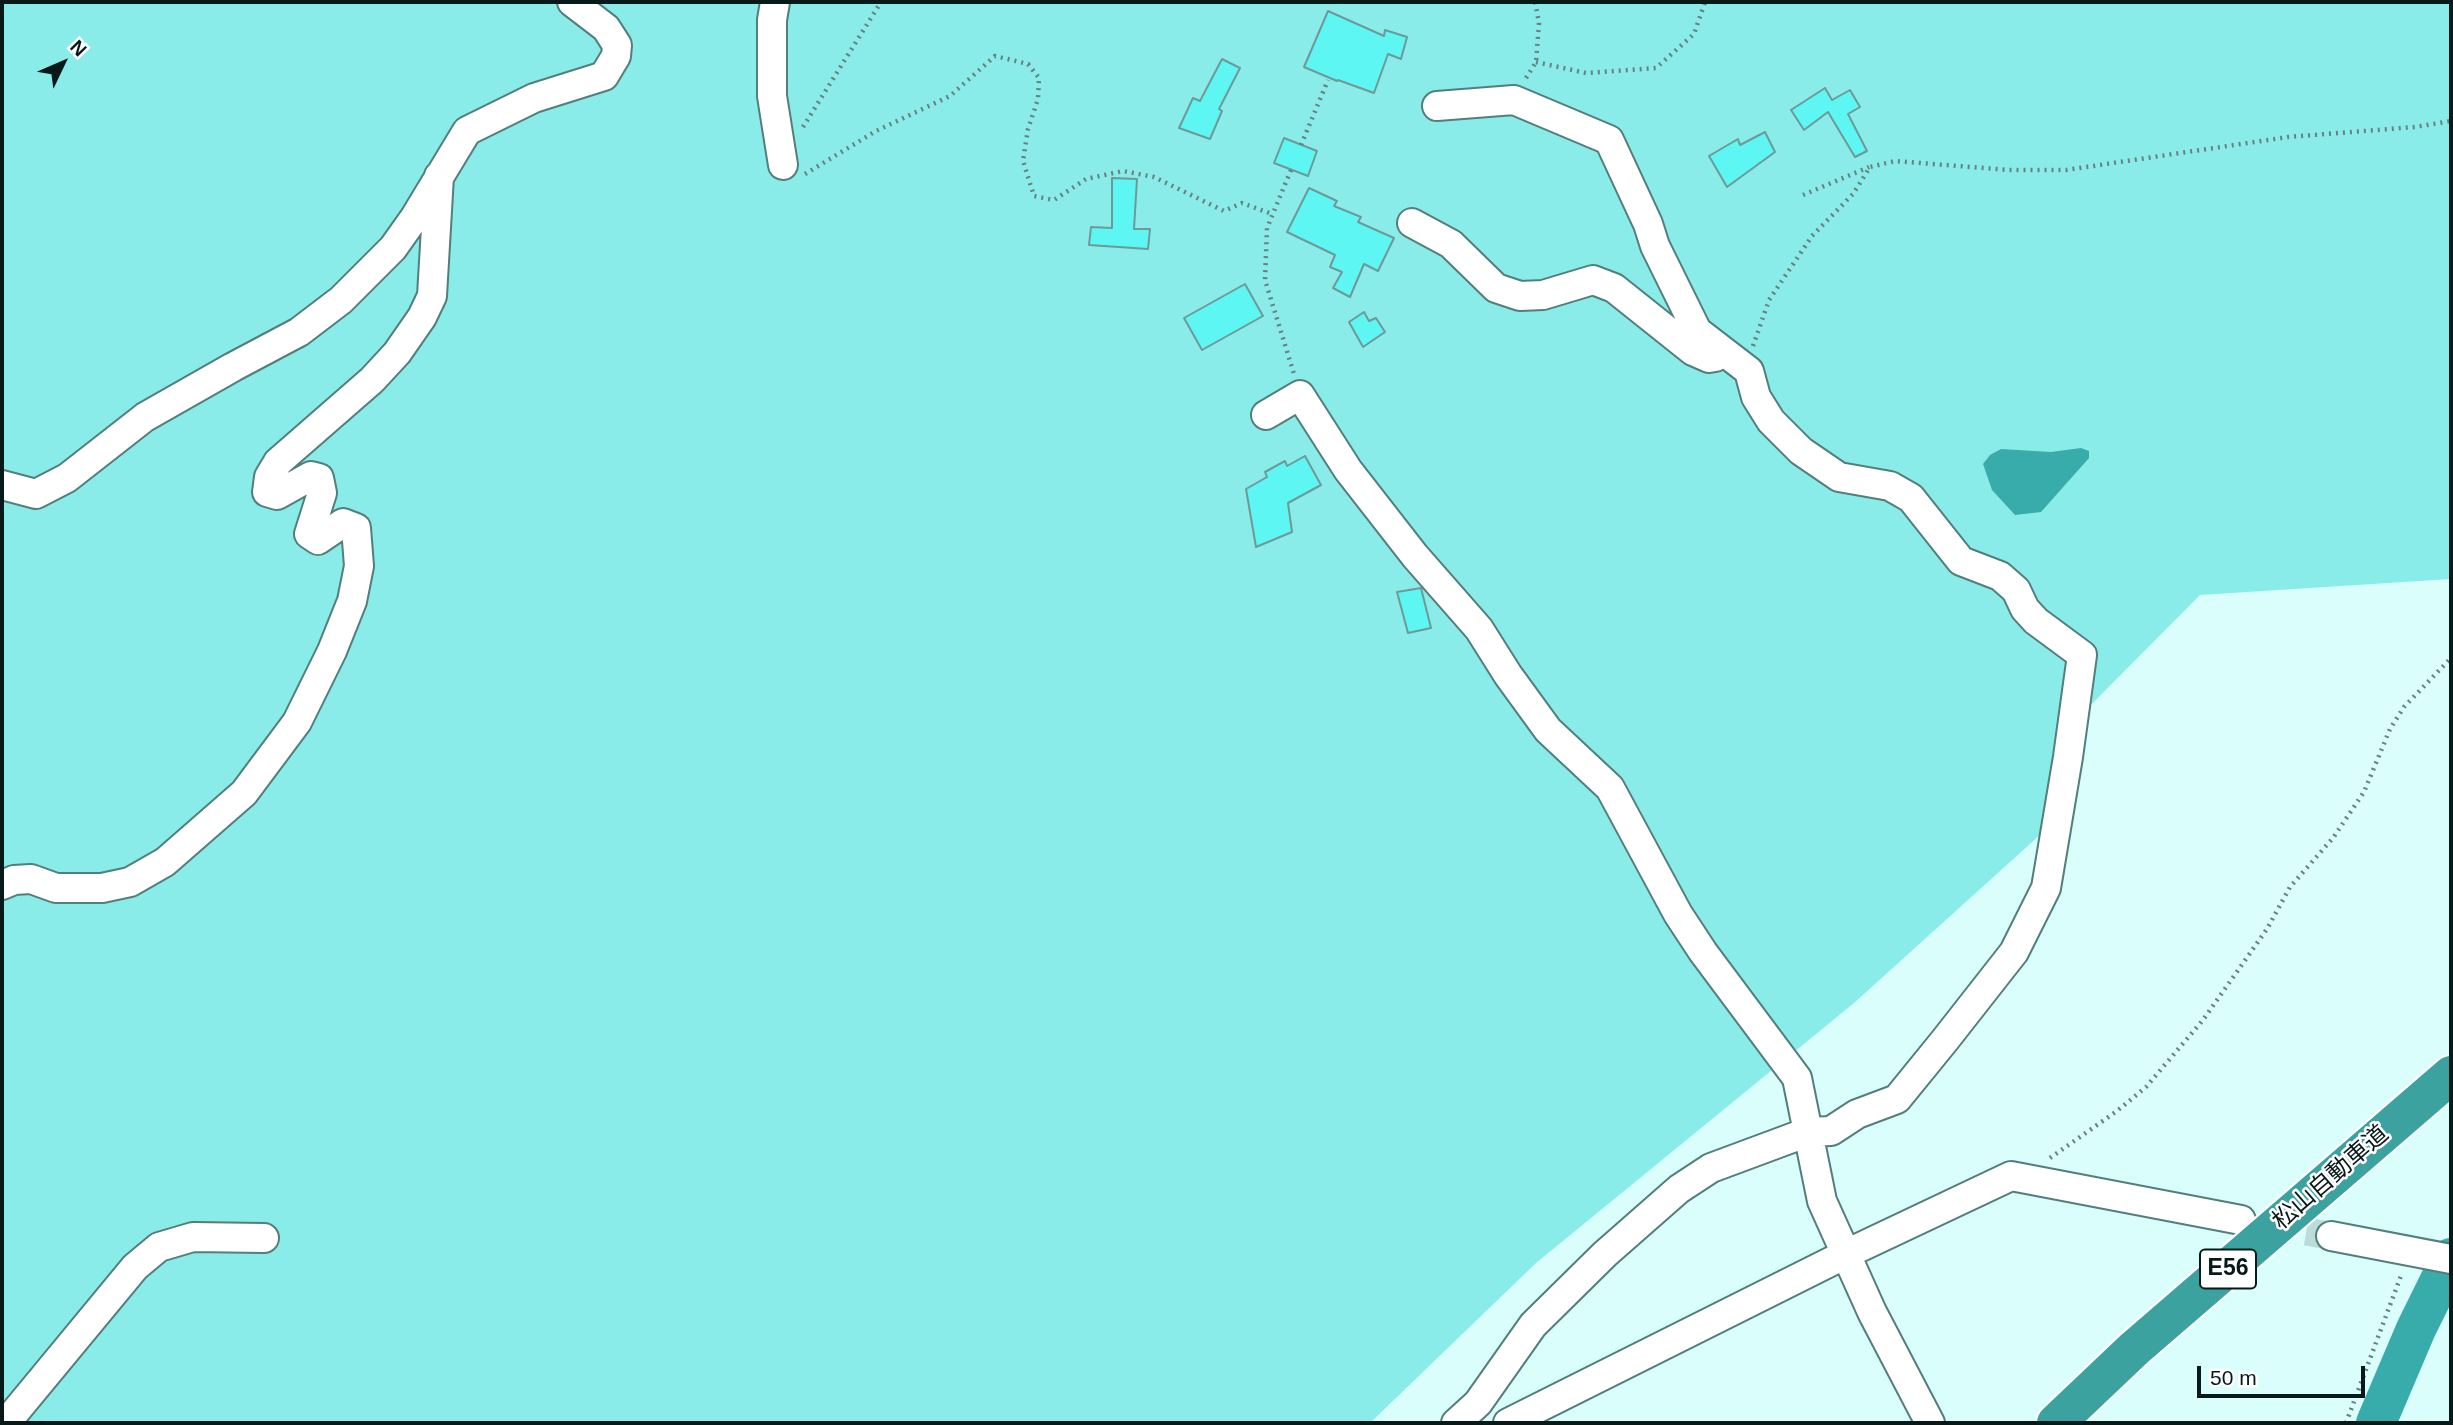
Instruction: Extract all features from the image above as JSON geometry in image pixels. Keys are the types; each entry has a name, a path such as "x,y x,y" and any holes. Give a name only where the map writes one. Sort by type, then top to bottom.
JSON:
{"highway":[{"name":"松山自動車道","path":"2085,1423 2409,1122 2451,1075"},
{"name":"松山自動車道","path":"2056,1423 2134,1349 2409,1122 2451,1099"}],"street":[{"path":"2,485 36,494 67,478 145,417 299,332 341,300 393,248 415,218 467,131 534,98 604,76 616,56 617,45 606,28 572,2"},
{"path":"775,2 772,20 772,96 783,165"},
{"path":"1437,106 1514,100 1609,140 1648,224 1655,246 1697,331 1739,363 1772,421 1801,451 1839,477 1890,486 1911,498 1961,561 2000,576 2016,590 2025,610 2036,621 2082,655 2046,888 2014,952 1897,1099 1857,1114 1831,1131 1808,1132 1711,1168 1679,1189 1605,1254 1533,1325 1478,1403 1456,1423"},
{"path":"2,885 14,880 31,879 56,888 102,888 130,882 165,862 244,793 297,722 332,651 352,601 359,566 356,528 343,523 318,540 309,534 322,493 319,478 312,476 277,495 267,492 269,477 278,463 372,380 397,353 422,317 432,296 439,176"},
{"path":"1412,223 1451,244 1496,288 1520,296 1543,295 1593,281 1614,288 1693,351 1709,358 1739,363"},
{"path":"1266,415 1300,395 1348,470 1415,556 1479,629 1548,730 1610,788 1678,914 1797,1078 1822,1201 1872,1312 1930,1423"},
{"path":"1508,1423 1846,1254 2011,1176 2241,1220"},
{"path":"2331,1236 2431,1256"},
{"path":"6,1423 135,1267 159,1247 192,1237 264,1238"}],"path":[{"path":"881,2 808,117 783,165 796,179 876,131 950,96 995,56 1028,64 1039,78 1038,99 1028,129 1023,161 1034,196 1054,200 1086,179 1123,171 1154,177 1224,211 1242,204 1272,214"},
{"path":"1514,100 1536,62 1539,23 1535,2"},
{"path":"1536,62 1586,73 1656,68 1694,34 1705,2"},
{"path":"1301,145 1328,80"},
{"path":"1803,195 1870,167 1895,161 2008,170 2066,170 2288,137 2414,127 2451,121"},
{"path":"1739,363 1754,340 1769,300 1812,236 1853,194 1870,167"},
{"path":"1291,170 1267,228 1265,280 1300,395"},
{"path":"2011,1176 2044,1162 2117,1111 2146,1087 2203,1020 2267,929 2290,887 2333,838 2364,792 2390,729 2404,707 2451,659"},
{"path":"2346,1423 2431,1256"}],"shaded area":[{"path":"2,2 2451,2 2451,579 2200,595 2066,730 2041,834 1854,1003 1536,1263 1370,1423 2,1423"},
{"path":"2081,448 2089,451 2089,458 2041,512 2015,515 1992,490 1983,464 1990,455 2001,449 2051,452"}],"building":[{"path":"1328,11 1384,36 1385,30 1407,37 1401,59 1388,54 1374,93 1304,67"},
{"path":"1222,59 1240,68 1219,109 1222,111 1210,139 1179,128 1193,98 1200,101"},
{"path":"1825,88 1832,100 1850,90 1860,107 1848,114 1867,151 1855,157 1828,112 1804,130 1791,110"},
{"path":"1765,132 1775,152 1727,187 1709,156 1738,139 1740,145"},
{"path":"1284,138 1317,151 1308,176 1274,163"},
{"path":"1112,178 1137,179 1134,229 1150,229 1148,249 1089,245 1091,227 1112,228"},
{"path":"1309,188 1337,201 1334,206 1361,217 1358,222 1394,238 1378,271 1364,264 1350,297 1333,288 1342,272 1330,267 1335,255 1287,232"},
{"path":"1245,284 1263,316 1202,350 1184,318"},
{"path":"1364,312 1369,321 1376,318 1385,332 1363,347 1349,322"},
{"path":"1305,456 1321,485 1288,503 1292,532 1256,547 1246,489 1267,477 1265,472 1285,461 1287,466"},
{"path":"1421,588 1431,628 1408,633 1397,592"}],"waterway":[{"path":"2376,1423 2416,1329 2451,1258"}],"tunnel":[{"path":"2265,1224 2331,1236"}]}
